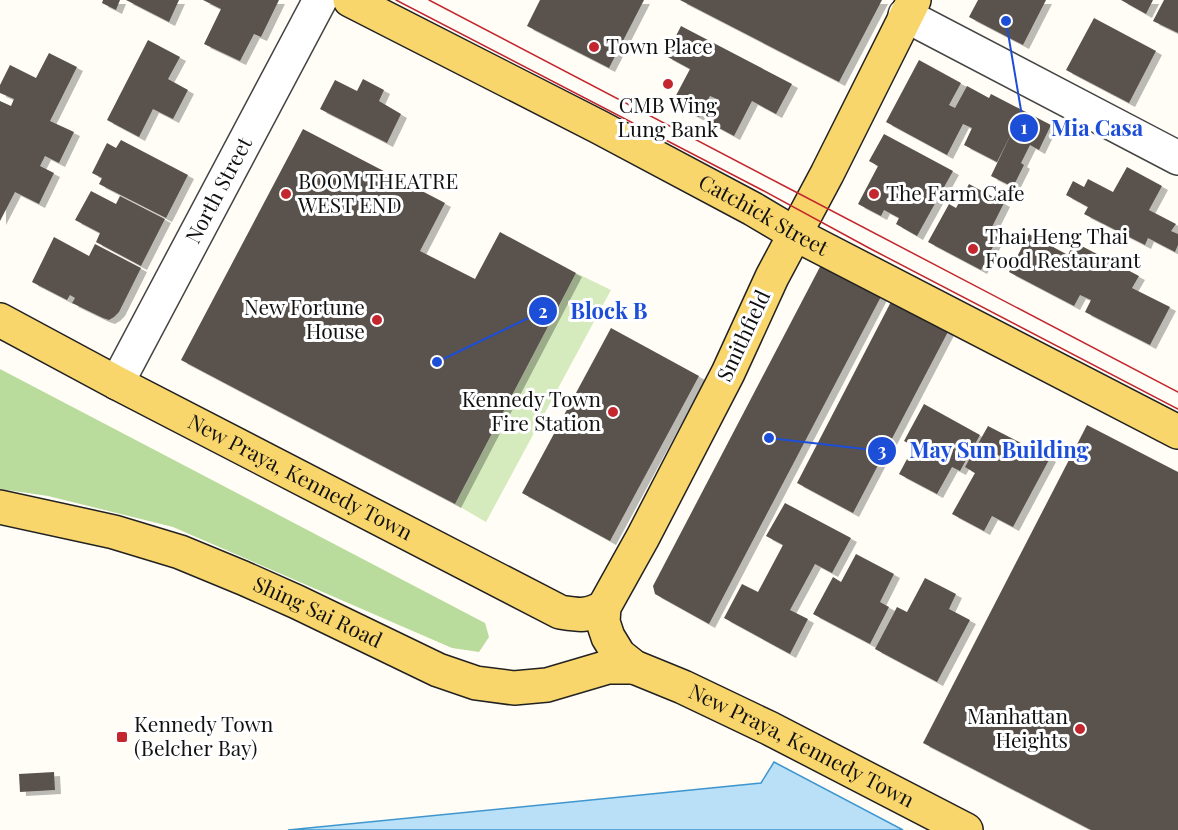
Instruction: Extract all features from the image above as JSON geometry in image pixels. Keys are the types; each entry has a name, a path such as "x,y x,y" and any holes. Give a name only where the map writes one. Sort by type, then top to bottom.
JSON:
{"main road":[{"name":"Catchick Street","path":"350,0 599,127 753,209 795,234 1178,432"},
{"name":"Smithfield","path":"604,607 649,526 728,373 772,277 827,174 909,7"},
{"name":"New Praya, Kennedy Town","path":"0,320 560,612 581,616 604,607"},
{"name":"Shing Sai Road","path":"0,507 114,532 180,552 287,597 438,670 476,683 514,688 547,685 608,668 634,667"},
{"path":"604,607 603,622 608,637 619,654 634,667"},
{"name":"New Praya, Kennedy Town","path":"634,667 683,687 769,728 966,830"}],"street":[{"name":"North Street","path":"117,383 320,0"},
{"path":"909,7 1178,158"}],"green space":[{"path":"576,273 611,290 486,522 455,504"},
{"path":"0,369 485,623 489,637 479,652 452,648 173,527 48,496 0,489"}],"water":[{"path":"774,762 903,830 288,830 761,783"}],"building":[{"path":"103,0 120,0 116,10 102,3"},
{"path":"126,0 179,0 169,22"},
{"path":"203,0 279,0 261,37 254,34 240,61 204,44 221,9"},
{"name":"Town Place","path":"540,0 644,0 609,68 527,26"},
{"path":"680,0 882,0 839,82"},
{"path":"978,0 1046,0 1023,45 969,17"},
{"path":"1121,0 1153,0 1146,14"},
{"path":"1164,0 1178,0 1178,33 1153,21"},
{"path":"1094,18 1156,51 1129,103 1066,70"},
{"path":"681,26 792,84 776,114 752,101 734,136 708,122 719,100 710,96 699,117 672,103 690,69 666,56"},
{"path":"148,40 180,57 168,79 188,90 173,119 153,109 139,137 107,120"},
{"path":"49,53 77,67 50,121 74,132 59,163 45,156 40,166 54,173 39,204 15,192 0,221 0,101 11,106 14,99 0,93 0,85 10,65 36,78"},
{"path":"919,60 961,83 949,105 955,108 967,86 989,98 991,94 1051,125 1039,150 1030,145 1021,163 1024,165 1013,187 991,176 1013,130 997,162 964,145 972,128 963,124 947,155 886,122"},
{"path":"363,79 384,90 379,101 401,114 387,143 320,109 335,80 357,91"},
{"name":"New Fortune House","path":"303,129 445,203 420,251 475,279 500,232 576,273 455,504 181,360"},
{"path":"884,134 953,171 917,236 896,224 899,218 884,210 881,216 858,204 878,166 869,161"},
{"path":"121,140 188,175 166,218 99,184 102,178 92,173 107,143 116,148"},
{"path":"1127,167 1162,186 1149,210 1176,224 1171,231 1178,234 1178,245 1175,252 1148,238 1145,245 1084,214 1088,207 1066,195 1073,181 1084,187 1088,179 1113,192"},
{"path":"969,184 1004,203 992,227 1001,231 981,270 928,242 949,204 956,208"},
{"path":"91,191 116,204 120,196 165,219 141,266 96,242 100,233 75,220"},
{"path":"1029,234 1068,255 1074,242 1139,276 1132,288 1170,307 1150,345 1085,312 1091,300 1080,295 1074,306 1009,272"},
{"path":"54,237 89,256 95,244 141,268 119,312 114,317 109,320 103,318 72,303 75,298 70,295 67,300 32,282"},
{"path":"822,263 885,289 709,624 655,594 653,586"},
{"path":"894,296 951,326 853,513 797,483"},
{"path":"611,328 699,376 610,541 522,493"},
{"path":"924,404 980,435 960,471 952,467 937,494 899,474 914,446 904,441"},
{"name":"Manhattan Heights","path":"1087,425 1178,472 1178,830 1091,830 923,743"},
{"path":"988,426 1050,458 1013,527 992,516 984,531 952,514 975,473 965,467"},
{"path":"785,503 851,538 832,573 815,564 790,610 808,619 790,654 724,618 742,584 758,592 783,545 766,536"},
{"path":"856,554 894,574 880,602 889,607 870,644 813,614 833,577 841,582"},
{"path":"925,578 956,594 949,609 970,620 937,682 875,649 897,607 907,612"},
{"path":"54,772 55,790 20,792 19,774"}],"tram line":[{"path":"396,0 1178,409"},
{"path":"429,0 1178,392"}],"place":[{"name":"Mia Casa","path":"1006,21"},
{"name":"Town Place","path":"594,47"},
{"name":"CMB Wing Lung Bank","path":"668,84"},
{"name":"BOOM THEATRE WEST END","path":"286,194"},
{"name":"The Farm Cafe","path":"874,194"},
{"name":"Thai Heng Thai Food Restaurant","path":"973,249"},
{"name":"New Fortune House","path":"377,320"},
{"name":"Block B","path":"437,362"},
{"name":"Kennedy Town Fire Station","path":"613,412"},
{"name":"May Sun Building","path":"769,438"},
{"name":"Manhattan Heights","path":"1080,729"},
{"name":"Kennedy Town (Belcher Bay)","path":"122,737"}]}
